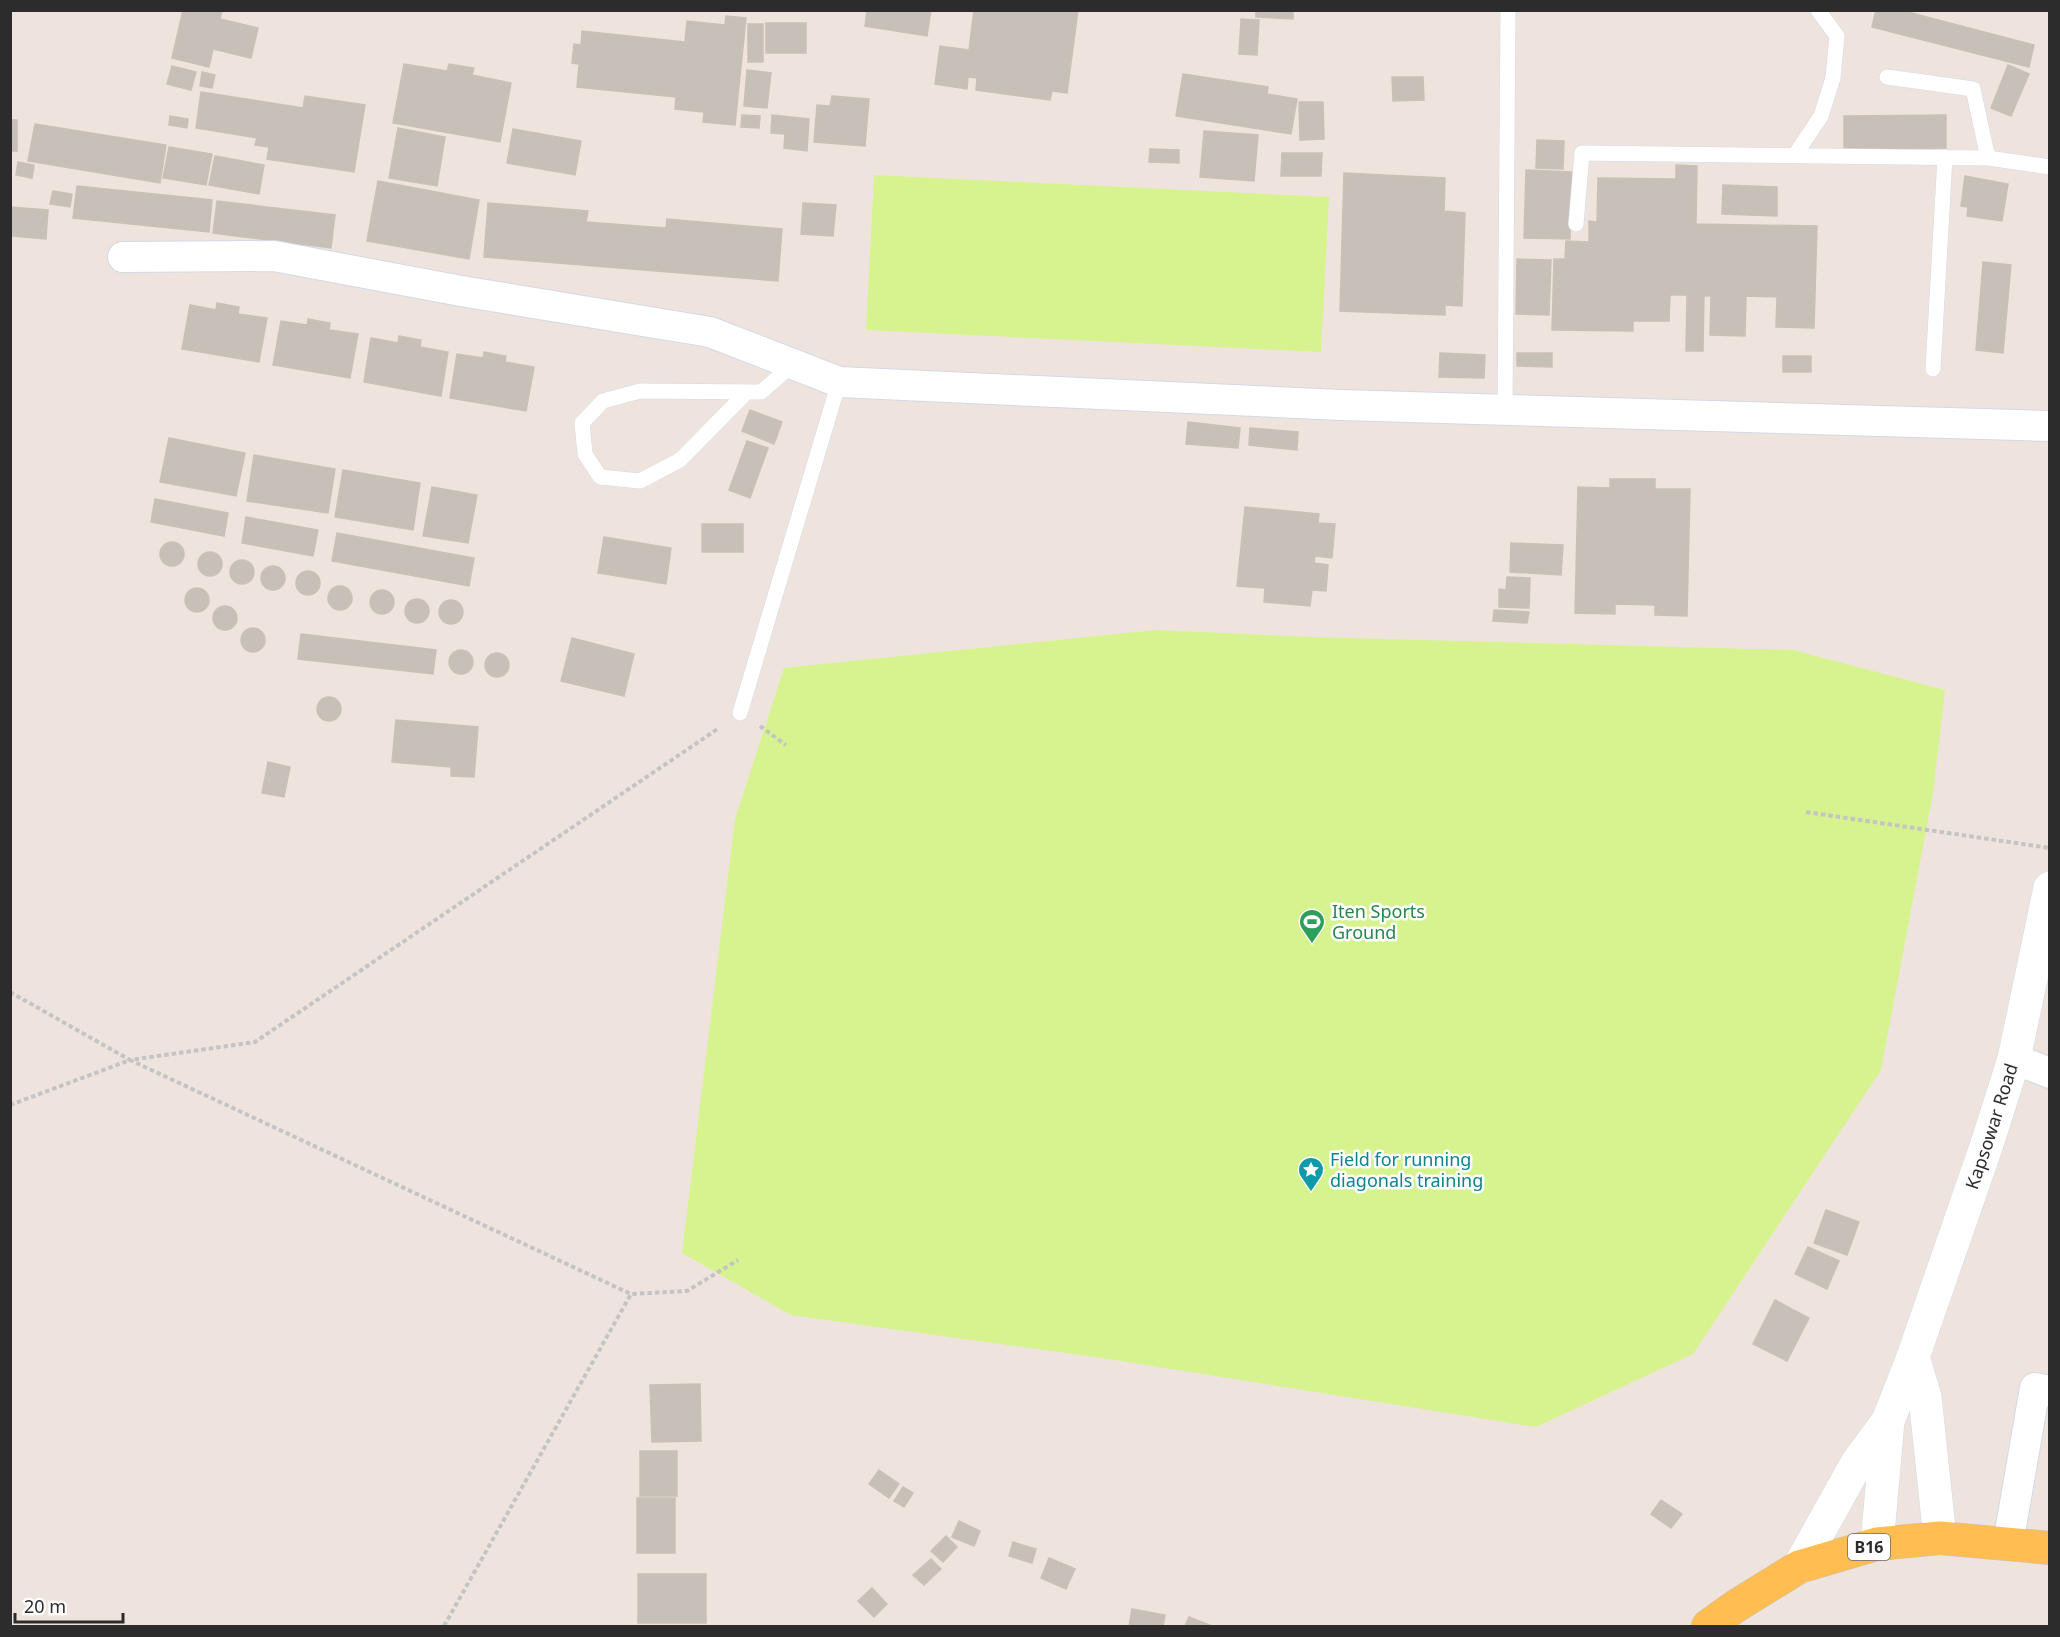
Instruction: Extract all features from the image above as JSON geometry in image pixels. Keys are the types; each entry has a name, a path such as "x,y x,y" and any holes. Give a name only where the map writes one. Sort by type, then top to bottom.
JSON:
{"main road":[{"name":"Kapsowar Road","path":"1877,1544 1888,1421 1913,1357 2014,1059 2049,888"},
{"path":"1913,1357 1925,1397 1940,1538"},
{"path":"1799,1567 1857,1462 1888,1421"},
{"name":"B16","path":"1708,1626 1799,1567 1877,1544 1940,1538 2049,1548"}],"street":[{"path":"123,257 274,256 461,291 710,332 839,382 1341,405 2049,426"},
{"path":"2014,1059 2049,1073"},
{"path":"2008,1544 2035,1388 2049,1391"}],"lane":[{"path":"1505,410 1508,10"},
{"path":"1795,155 1821,116 1833,78 1837,36 1818,10"},
{"path":"1887,77 1973,89 1988,158"},
{"path":"1576,224 1582,153 1988,158 2049,167"},
{"path":"1933,369 1945,157"},
{"path":"747,392 680,460 640,481 600,477 585,454 582,423 603,401 640,391 761,392 792,365"},
{"path":"740,713 839,382"}],"path":[{"path":"10,1105 130,1060 255,1042 740,713"},
{"path":"1806,812 2049,848"},
{"path":"10,992 130,1060 631,1294 687,1291 738,1260"},
{"path":"444,1626 631,1294"}],"green space":[{"path":"874,175 1329,197 1321,352 866,330"},
{"name":"Iten Sports Ground","path":"1156,630 1310,637 1793,650 1945,690 1933,793 1881,1070 1693,1354 1536,1427 1102,1358 791,1315 682,1253 735,819 784,668"}],"building":[{"path":"183,10 222,10 220,19 258,28 251,58 213,49 209,67 172,58"},
{"path":"867,10 931,10 927,36 865,26"},
{"path":"974,10 1078,10 1067,93 1052,91 1050,100 976,90 977,78 968,77 967,89 935,84 940,46 969,50"},
{"path":"1256,10 1293,10 1293,19 1256,17"},
{"path":"1876,10 1900,10 2034,45 2029,67 1872,27"},
{"path":"726,16 746,18 735,125 703,122 704,112 675,109 676,97 577,87 579,64 572,63 574,44 581,45 582,31 685,42 687,21 725,25"},
{"path":"1241,19 1259,20 1257,55 1239,54"},
{"path":"766,23 806,23 806,53 766,53"},
{"path":"748,24 763,24 763,62 748,62"},
{"path":"404,64 447,71 449,64 474,68 472,75 511,83 500,142 393,123"},
{"path":"2008,65 2029,74 2011,116 1991,108"},
{"path":"172,66 196,72 191,90 167,84"},
{"path":"747,70 771,73 767,108 744,106"},
{"path":"202,72 215,75 212,88 200,86"},
{"path":"1183,74 1268,87 1267,94 1297,99 1291,134 1176,116"},
{"path":"1392,77 1423,77 1424,100 1393,101"},
{"path":"201,92 303,108 305,96 365,105 354,172 267,159 269,147 255,145 257,138 196,128"},
{"path":"832,96 869,99 865,146 814,142 817,105 830,106"},
{"path":"1299,102 1323,102 1324,139 1300,140"},
{"path":"742,115 760,116 759,128 741,127"},
{"path":"772,115 809,119 807,151 784,148 785,134 771,133"},
{"path":"1946,115 1946,148 1844,149 1844,116"},
{"path":"170,116 188,119 187,128 169,125"},
{"path":"10,120 17,120 17,151 10,151"},
{"path":"35,124 166,145 160,183 28,161"},
{"path":"398,128 445,137 437,186 389,178"},
{"path":"513,129 581,141 575,175 507,163"},
{"path":"1204,131 1258,135 1254,181 1200,177"},
{"path":"1537,140 1564,141 1563,169 1536,168"},
{"path":"169,147 212,154 206,185 163,178"},
{"path":"1150,149 1179,150 1179,163 1149,162"},
{"path":"1282,153 1322,153 1321,176 1281,176"},
{"path":"215,156 264,165 259,194 209,185"},
{"path":"18,162 34,165 32,178 16,175"},
{"path":"1676,165 1697,166 1696,224 1817,226 1814,328 1776,327 1777,297 1746,296 1745,336 1710,335 1711,296 1704,296 1703,351 1686,351 1687,295 1670,295 1669,321 1633,321 1633,331 1552,330 1554,259 1565,259 1566,241 1589,242 1589,221 1597,222 1598,178 1676,179"},
{"path":"1526,170 1572,172 1570,239 1524,238"},
{"path":"1344,173 1445,178 1444,211 1465,213 1462,306 1445,305 1445,315 1340,311"},
{"path":"1965,176 2008,184 2002,221 1967,216 1968,207 1961,206"},
{"path":"378,181 479,200 469,259 367,241"},
{"path":"1723,185 1777,187 1777,216 1722,214"},
{"path":"77,186 212,200 209,232 73,218"},
{"path":"53,191 72,194 70,207 50,204"},
{"path":"217,201 335,215 331,248 213,233"},
{"path":"488,203 588,211 586,222 666,228 667,219 782,229 778,281 484,257"},
{"path":"803,203 836,205 833,236 801,234"},
{"path":"10,207 48,210 46,239 12,236"},
{"path":"1517,259 1551,260 1549,315 1516,314"},
{"path":"1983,262 2011,265 2003,353 1976,350"},
{"path":"217,303 239,307 238,314 267,318 259,362 182,349 190,305 216,310"},
{"path":"308,319 330,323 329,330 358,334 350,378 273,365 281,321 307,325"},
{"path":"399,336 421,340 420,347 448,352 441,396 364,382 371,338 398,343"},
{"path":"484,352 506,356 505,362 534,367 526,411 450,398 457,354 483,358"},
{"path":"1440,353 1485,355 1484,378 1439,377"},
{"path":"1517,353 1552,353 1552,367 1517,366"},
{"path":"1783,356 1811,356 1811,372 1783,372"},
{"path":"750,410 782,422 774,444 742,431"},
{"path":"1188,422 1240,428 1238,448 1186,444"},
{"path":"1250,428 1298,432 1297,450 1249,445"},
{"path":"169,438 245,453 236,496 160,482"},
{"path":"747,441 768,448 750,498 729,490"},
{"path":"254,455 335,469 328,513 247,501"},
{"path":"343,470 420,483 413,530 335,517"},
{"path":"1610,479 1655,479 1655,489 1690,489 1687,616 1655,615 1655,605 1615,604 1615,614 1575,613 1578,487 1610,488"},
{"path":"432,487 477,495 468,543 423,536"},
{"path":"155,499 228,513 224,536 151,522"},
{"path":"1245,507 1319,514 1318,523 1335,524 1332,558 1315,556 1314,563 1328,565 1326,591 1312,590 1310,606 1264,602 1265,588 1237,586"},
{"path":"246,517 318,530 313,556 242,543"},
{"path":"702,524 743,524 743,552 702,552"},
{"path":"337,533 474,558 469,586 332,561"},
{"path":"604,537 671,548 666,584 598,573"},
{"path":"172,542 180,546 184,554 180,562 172,566 164,562 160,554 164,546"},
{"path":"1511,543 1563,545 1561,575 1510,572"},
{"path":"210,552 218,556 222,564 218,572 210,576 202,572 198,564 202,556"},
{"path":"242,560 250,564 254,572 250,580 242,584 234,580 230,572 234,564"},
{"path":"273,566 281,570 285,578 281,586 273,590 265,586 261,578 265,570"},
{"path":"308,571 316,575 320,583 316,591 308,595 300,591 296,583 300,575"},
{"path":"1507,577 1530,578 1529,608 1499,607 1499,589 1506,590"},
{"path":"340,586 348,590 352,598 348,606 340,610 332,606 328,598 332,590"},
{"path":"197,588 205,592 209,600 205,608 197,612 189,608 185,600 189,592"},
{"path":"382,590 390,594 394,602 390,610 382,614 374,610 370,602 374,594"},
{"path":"417,599 425,603 429,611 425,619 417,623 409,619 405,611 409,603"},
{"path":"451,600 459,604 463,612 459,620 451,624 443,620 439,612 443,604"},
{"path":"225,606 233,610 237,618 233,626 225,630 217,626 213,618 217,610"},
{"path":"1494,610 1529,612 1527,623 1493,621"},
{"path":"253,628 261,632 265,640 261,648 253,652 245,648 241,640 245,632"},
{"path":"301,634 436,650 433,674 298,659"},
{"path":"572,638 634,654 624,696 561,681"},
{"path":"461,650 469,654 473,662 469,670 461,674 453,670 449,662 453,654"},
{"path":"497,653 505,657 509,665 505,673 497,677 489,673 485,665 489,657"},
{"path":"329,697 337,701 341,709 337,717 329,721 321,717 317,709 321,701"},
{"path":"396,720 478,727 474,777 451,776 451,767 392,762"},
{"path":"268,762 290,767 284,797 262,793"},
{"path":"1826,1210 1859,1222 1847,1255 1814,1243"},
{"path":"1808,1247 1839,1261 1827,1289 1795,1274"},
{"path":"1775,1300 1809,1318 1787,1361 1753,1344"},
{"path":"700,1384 701,1441 652,1442 650,1385"},
{"path":"640,1451 677,1451 677,1496 640,1496"},
{"path":"879,1470 899,1484 889,1498 869,1484"},
{"path":"903,1487 913,1493 904,1507 894,1501"},
{"path":"637,1498 675,1498 675,1553 637,1553"},
{"path":"1661,1500 1682,1514 1671,1528 1651,1514"},
{"path":"959,1521 980,1531 974,1546 952,1537"},
{"path":"946,1536 957,1547 943,1562 931,1551"},
{"path":"1013,1542 1036,1549 1032,1563 1009,1556"},
{"path":"1049,1558 1075,1569 1066,1589 1041,1578"},
{"path":"931,1559 941,1569 924,1585 913,1575"},
{"path":"638,1574 706,1574 706,1623 638,1623"},
{"path":"872,1588 887,1604 874,1617 858,1601"},
{"path":"1132,1609 1165,1615 1163,1626 1129,1626"},
{"path":"1189,1617 1212,1626 1185,1626"}],"place":[{"name":"Iten Sports Ground","path":"1312,945"},
{"name":"Field for running diagonals training","path":"1311,1193"}]}
